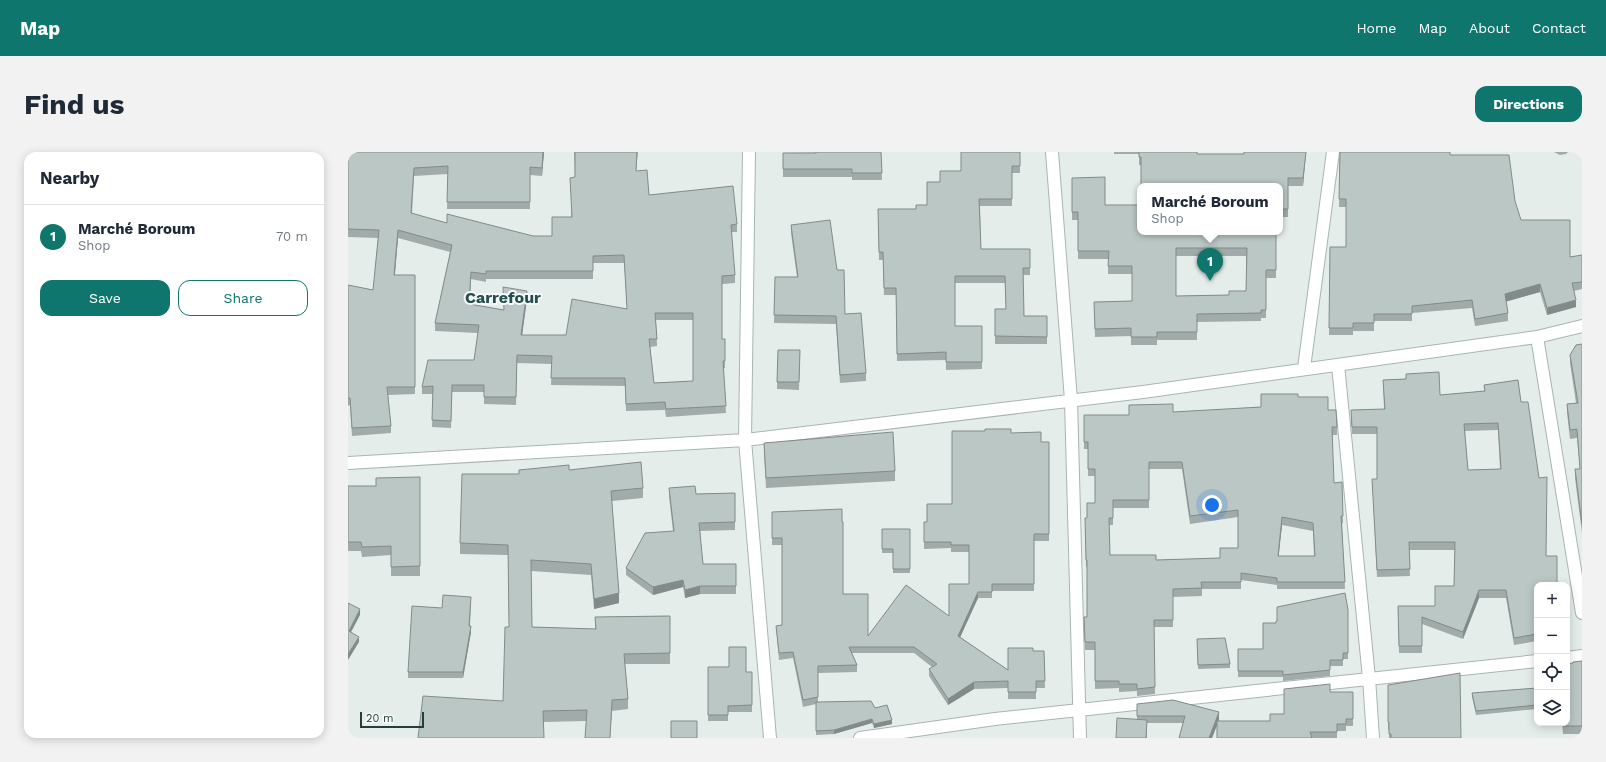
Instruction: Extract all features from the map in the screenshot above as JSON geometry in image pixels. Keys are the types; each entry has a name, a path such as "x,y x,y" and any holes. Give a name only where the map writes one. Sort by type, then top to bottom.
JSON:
{"street":[{"path":"749,152 745,440 770,738"},
{"path":"1052,152 1071,400 1080,738"},
{"path":"1304,368 1333,152"},
{"path":"348,463 745,440 1142,392 1304,368 1338,365 1537,337 1582,326"},
{"path":"1537,337 1582,613"},
{"path":"1338,365 1369,678 1373,738"},
{"path":"1570,658 1582,656"},
{"path":"860,738 1080,709 1534,661"}],"building":[{"path":"348,152 543,152 542,168 530,167 530,202 447,202 448,166 414,168 411,213 447,223 447,214 533,236 552,236 552,217 572,217 570,178 575,177 575,152 637,152 636,171 647,170 649,195 733,186 737,224 731,225 735,275 722,276 722,339 725,339 725,361 723,361 726,406 666,409 665,402 626,404 625,378 551,378 552,356 517,355 516,397 484,397 484,385 452,385 451,421 432,420 433,386 422,387 428,360 474,360 479,325 435,323 452,245 398,230 394,275 415,275 415,387 387,387 391,426 352,428 350,398 348,398 348,285 373,290 379,230 348,229","holes":["624,255 627,309 572,299 566,335 521,335 527,291 503,287 504,310 469,304 471,272 486,274 486,271 593,271 593,256","655,313 693,313 693,381 654,383 649,339 657,339"]},
{"path":"881,152 882,173 852,173 852,169 783,169 783,153"},
{"path":"961,152 1020,152 1020,166 1012,166 1012,199 979,199 981,249 1030,249 1030,268 1023,268 1024,316 1047,316 1047,337 995,336 995,309 1006,309 1005,276 955,276 955,326 982,326 982,362 946,362 946,352 897,354 896,288 884,288 883,252 879,252 878,209 916,209 916,205 927,205 927,182 940,182 940,171 961,171"},
{"path":"1139,152 1244,154 1244,152 1306,152 1303,178 1288,178 1288,209 1283,209 1283,183 1141,183 1141,157 1139,157"},
{"path":"1340,152 1450,152 1450,155 1509,155 1515,201 1521,220 1570,220 1570,257 1582,255 1582,282 1572,283 1576,300 1547,308 1540,284 1505,294 1508,313 1475,319 1472,300 1412,306 1412,314 1374,314 1374,323 1353,323 1353,328 1329,328 1330,247 1346,247 1346,199 1339,199"},
{"path":"1105,177 1105,205 1137,205 1137,235 1276,235 1276,270 1266,270 1266,310 1261,310 1261,313 1197,314 1197,332 1157,332 1157,337 1131,337 1131,328 1095,329 1094,302 1132,301 1132,266 1108,266 1109,251 1078,251 1078,212 1072,212 1072,178","holes":["1176,248 1247,248 1246,291 1229,291 1229,295 1176,296"]},
{"path":"830,220 837,270 844,270 845,314 861,313 866,373 840,375 836,316 774,315 775,277 798,277 791,225"},
{"path":"1582,344 1582,524 1575,469 1580,469 1577,429 1570,430 1567,404 1578,403 1570,355 1576,345"},
{"path":"778,350 800,350 799,382 777,382"},
{"path":"1439,372 1440,395 1485,391 1484,385 1518,380 1521,402 1528,402 1539,478 1547,477 1546,556 1557,556 1557,582 1534,582 1534,635 1514,638 1506,590 1479,590 1463,632 1422,617 1422,646 1399,646 1398,606 1435,606 1435,586 1454,586 1455,542 1409,542 1410,569 1377,570 1372,479 1377,479 1377,427 1352,427 1351,410 1385,409 1383,380 1406,379 1406,374","holes":["1498,423 1501,469 1468,470 1464,424"]},
{"path":"1261,394 1298,394 1298,397 1328,397 1328,410 1336,410 1337,427 1332,427 1334,483 1342,482 1343,516 1341,516 1345,582 1277,582 1277,578 1241,573 1241,582 1201,582 1202,588 1173,589 1173,620 1154,620 1155,687 1137,689 1137,684 1119,684 1119,681 1095,681 1095,642 1085,642 1084,617 1087,617 1085,518 1087,518 1087,503 1095,503 1095,469 1088,469 1088,442 1084,442 1084,415 1129,415 1129,405 1173,404 1173,412 1261,407","holes":["1149,462 1182,462 1190,516 1238,510 1238,548 1220,548 1220,558 1156,560 1156,555 1110,555 1109,518 1113,518 1113,500 1149,500","1282,517 1313,523 1315,556 1278,556"]},
{"path":"985,429 1011,429 1011,433 1041,432 1041,442 1049,442 1049,534 1034,534 1034,584 992,584 992,592 978,592 958,636 1008,670 1008,648 1033,648 1033,651 1044,651 1045,681 1036,681 1036,692 1008,692 1008,681 974,682 948,699 929,669 937,664 914,647 849,647 857,665 818,666 818,697 803,700 793,652 779,653 776,626 782,625 782,538 772,538 772,512 842,509 843,594 868,594 868,636 906,585 949,616 949,584 969,584 969,545 951,545 951,542 924,542 924,522 927,522 927,504 952,504 952,431 985,431"},
{"path":"893,432 895,471 766,478 764,443"},
{"path":"641,462 643,488 611,491 619,593 594,599 591,564 531,560 532,627 596,629 595,617 670,616 670,653 624,654 628,699 612,700 610,738 585,738 587,710 543,711 544,738 418,738 423,696 503,701 505,627 509,627 508,545 460,543 462,474 519,474 519,470 569,465 569,470"},
{"path":"420,477 420,566 391,567 391,546 362,547 361,542 348,542 348,486 376,486 376,478"},
{"path":"695,486 696,494 735,493 735,522 699,523 703,564 736,564 736,586 700,586 685,590 683,580 653,587 626,568 645,533 674,531 669,488"},
{"path":"882,529 910,529 910,569 893,569 893,549 882,549"},
{"path":"1345,593 1348,610 1348,653 1343,653 1343,660 1330,660 1330,670 1283,675 1283,671 1238,671 1238,649 1263,649 1263,623 1276,623 1277,607"},
{"path":"443,595 471,597 469,626 471,626 463,672 408,672 412,606 442,608"},
{"path":"348,603 360,609 349,631 359,637 348,654"},
{"path":"1225,638 1230,664 1198,665 1197,639"},
{"path":"729,647 746,647 746,672 752,672 752,705 728,706 728,715 708,715 708,667 729,667"},
{"path":"1582,661 1582,726 1570,726 1570,664"},
{"path":"1460,673 1461,738 1391,738 1391,734 1389,734 1388,722 1388,685"},
{"path":"1330,684 1330,692 1353,692 1353,719 1346,719 1346,724 1337,724 1337,732 1310,732 1312,738 1217,738 1217,721 1270,721 1270,714 1284,714 1284,689"},
{"path":"1534,688 1534,705 1476,711 1472,693"},
{"path":"1173,700 1219,712 1209,738 1179,738 1185,716 1137,716 1137,704"},
{"path":"871,701 875,708 887,705 892,720 874,724 872,719 834,730 816,731 816,702"},
{"path":"1117,718 1147,720 1146,738 1116,738"},
{"path":"671,721 697,721 697,738 671,738"}],"place":[{"name":"Marché Boroum","path":"1210,281"}],"district":[{"name":"Carrefour","path":"503,297"}]}
